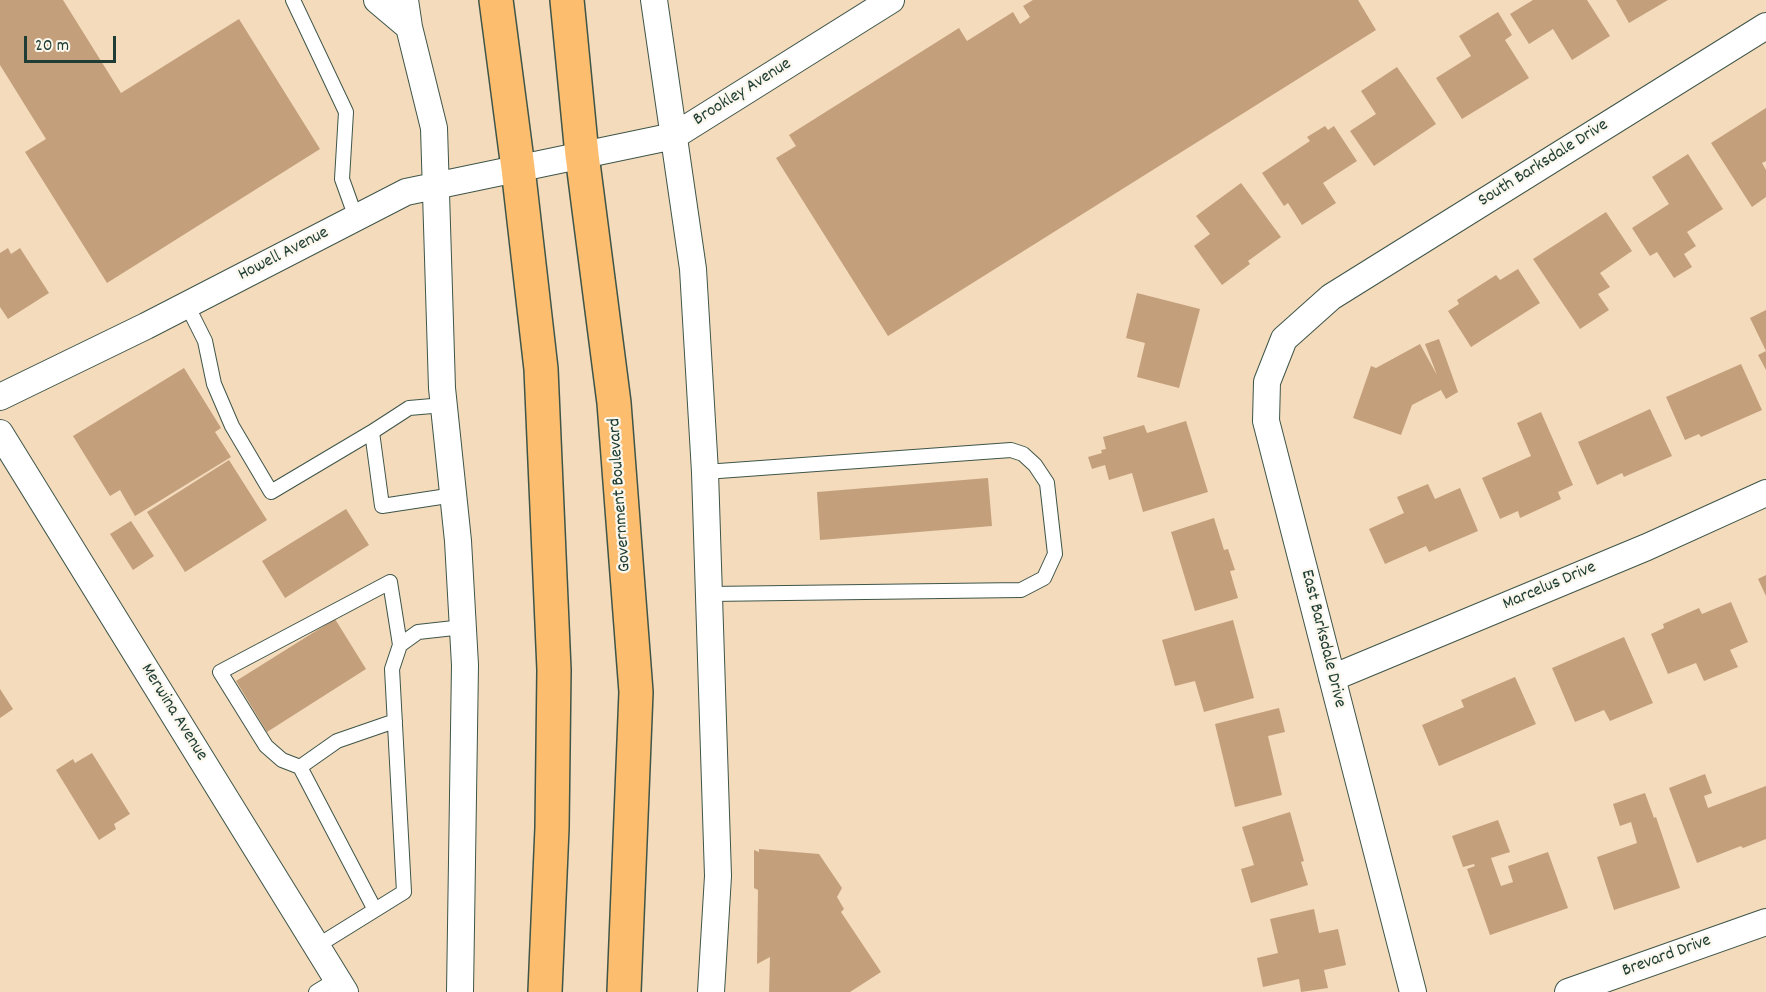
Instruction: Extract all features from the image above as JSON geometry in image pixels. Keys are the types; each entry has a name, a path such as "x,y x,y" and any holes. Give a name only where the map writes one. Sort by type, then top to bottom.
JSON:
{"main road":[{"path":"496,0 541,369 554,670 552,828 546,992"},
{"name":"Government Boulevard","path":"567,0 582,155 614,403 636,692 624,992"}],"street":[{"path":"377,0 409,27"},
{"path":"405,0 409,27 434,128 444,405 458,541 463,627 465,665 460,992"},
{"path":"654,0 693,269 705,472 718,876 711,992"},
{"name":"Brookley Avenue","path":"582,155 674,136 891,0"},
{"name":"South Barksdale Drive","path":"1324,303 1766,26"},
{"name":"Howell Avenue","path":"0,397 187,305 406,192 582,155"},
{"name":"East Barksdale Drive","path":"1324,303 1284,339 1267,382 1266,422 1413,992"},
{"name":"Merwina Avenue","path":"0,433 317,946 333,988"},
{"name":"Marcelus Drive","path":"1332,678 1647,547 1766,493"},
{"name":"Brevard Drive","path":"1568,992 1766,922"}],"lane":[{"path":"293,0 346,112 342,179 356,218"},
{"path":"187,305 205,342 214,384 232,426 271,492 409,408 444,405"},
{"path":"372,432 382,506 454,495"},
{"path":"705,472 1011,450 1023,454 1035,465 1047,483 1054,554 1044,578 1021,590 709,594"},
{"path":"317,946 375,910 404,892 393,669 400,645 390,582 220,672 266,746 282,760 300,767 375,910"},
{"path":"400,645 418,632 463,627"},
{"path":"300,767 337,741 395,721"}],"building":[{"path":"0,0 63,0 121,93 239,19 320,149 107,283 25,152 46,139 0,65"},
{"path":"1033,0 1358,0 1376,30 888,336 776,158 796,146 789,135 959,28 967,41 1013,12 1020,24 1030,17 1023,6"},
{"path":"1533,0 1587,0 1610,36 1572,60 1553,29 1529,44 1510,14"},
{"path":"1616,0 1668,0 1629,23"},
{"path":"1498,12 1512,35 1505,40 1529,78 1462,119 1436,78 1471,56 1459,36"},
{"path":"1397,67 1436,124 1374,166 1350,131 1376,114 1361,91"},
{"path":"1766,108 1766,161 1762,163 1766,170 1766,197 1752,207 1711,143"},
{"path":"1325,126 1328,130 1334,126 1357,161 1323,183 1336,203 1302,225 1288,203 1284,206 1262,173 1310,141 1307,137"},
{"path":"1688,154 1723,209 1687,232 1696,246 1684,254 1692,267 1674,278 1657,252 1650,256 1632,228 1669,204 1652,177"},
{"path":"1241,183 1281,237 1248,261 1250,264 1222,285 1194,246 1210,234 1196,216"},
{"path":"1606,212 1632,251 1600,273 1610,287 1598,294 1609,310 1580,329 1533,259"},
{"path":"8,248 11,254 20,248 49,293 8,319 0,307 0,253"},
{"path":"1518,269 1540,303 1471,347 1448,311 1459,304 1457,300 1496,275 1500,280"},
{"path":"1137,293 1200,309 1179,388 1137,377 1145,343 1126,338"},
{"path":"1766,310 1766,351 1750,318"},
{"path":"1439,339 1458,392 1446,399 1441,390 1412,405 1401,435 1353,418 1371,366 1376,368 1420,344 1437,375 1425,344"},
{"path":"1766,351 1766,370 1758,355"},
{"path":"1741,364 1762,410 1701,437 1699,434 1685,440 1666,397"},
{"path":"184,368 221,428 215,432 231,457 135,516 120,490 110,496 73,436"},
{"path":"1650,409 1672,456 1624,477 1622,473 1597,485 1578,442"},
{"path":"1541,412 1573,485 1558,492 1561,499 1520,518 1518,511 1500,519 1482,478 1531,456 1517,423"},
{"path":"1186,421 1208,492 1143,512 1132,473 1109,480 1105,465 1092,469 1088,457 1102,453 1101,450 1106,449 1103,437 1144,425 1147,433"},
{"path":"229,460 267,520 185,572 147,512"},
{"path":"988,478 992,526 820,540 817,492"},
{"path":"1428,484 1435,499 1460,488 1478,531 1429,552 1426,546 1385,564 1369,529 1404,513 1397,497"},
{"path":"346,509 369,545 285,598 262,561"},
{"path":"1214,518 1224,550 1228,549 1235,570 1230,571 1238,598 1195,611 1171,532"},
{"path":"131,521 154,556 133,570 110,534"},
{"path":"1766,575 1766,596 1758,579"},
{"path":"1731,602 1748,642 1730,650 1738,667 1704,681 1696,663 1668,674 1651,634 1664,628 1663,624 1699,608 1702,614"},
{"path":"335,619 366,669 267,732 236,681"},
{"path":"1233,620 1254,698 1204,712 1195,681 1175,686 1162,640"},
{"path":"1624,637 1653,703 1610,721 1604,710 1575,722 1552,668"},
{"path":"1515,677 1536,724 1439,766 1422,725 1464,707 1461,700"},
{"path":"0,689 13,709 0,718"},
{"path":"1279,708 1285,732 1268,736 1282,795 1235,807 1215,724"},
{"path":"92,753 130,814 114,824 116,829 99,840 56,770 73,759 75,763"},
{"path":"1705,774 1712,793 1704,796 1708,808 1766,786 1766,839 1697,863 1669,788"},
{"path":"1645,793 1654,818 1656,817 1680,888 1614,910 1597,857 1637,843 1631,822 1620,826 1613,804"},
{"path":"1290,812 1304,861 1301,862 1308,885 1251,903 1241,869 1254,865 1242,827"},
{"path":"1498,820 1510,852 1491,858 1501,886 1513,882 1508,866 1548,852 1568,908 1490,935 1467,869 1475,866 1474,864 1463,867 1452,836"},
{"path":"759,849 819,854 842,888 837,897 844,909 841,912 881,972 850,992 769,992 770,957 757,964 758,890 754,888 754,850 759,852"},
{"path":"1314,909 1319,933 1338,929 1346,965 1324,970 1328,988 1301,992 1299,979 1263,987 1257,958 1278,953 1270,919"}]}
